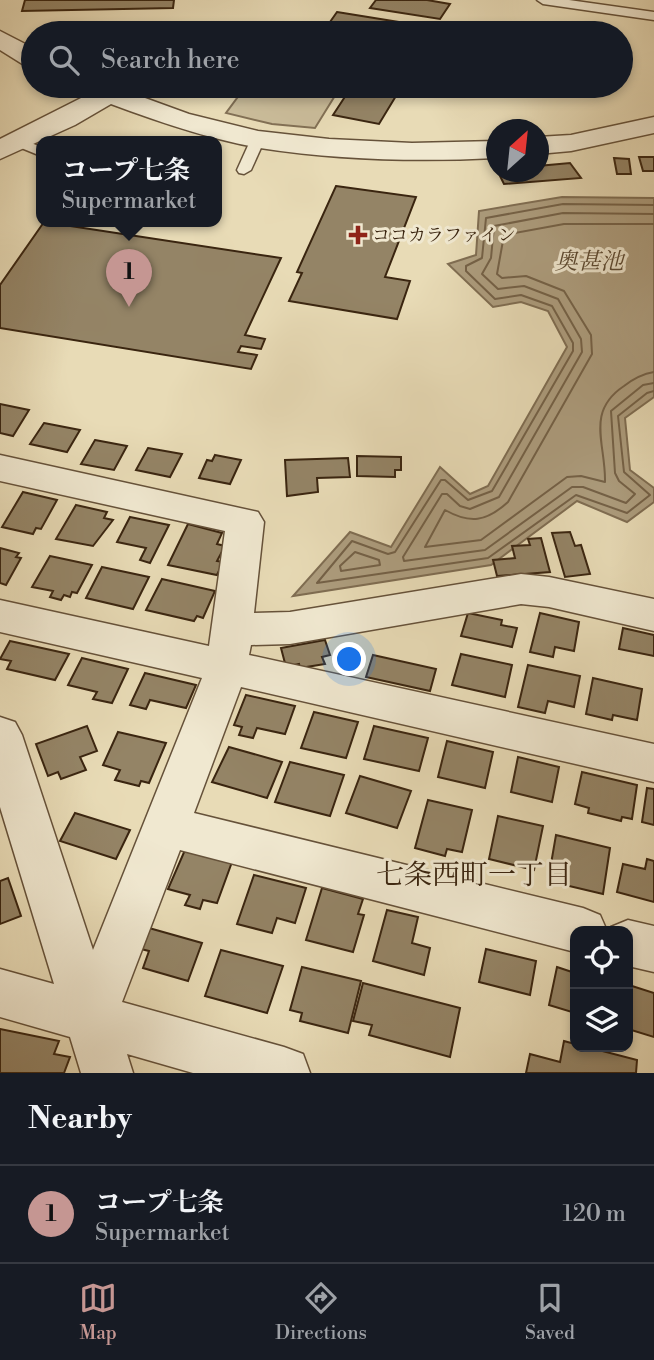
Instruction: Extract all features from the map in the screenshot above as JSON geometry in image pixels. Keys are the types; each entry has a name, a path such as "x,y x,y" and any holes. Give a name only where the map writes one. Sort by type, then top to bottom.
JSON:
{"street":[{"path":"0,39 21,52"},
{"path":"40,136 89,98"},
{"path":"120,98 180,120 258,139 329,148 412,152 486,150"},
{"path":"549,145 571,143 654,125"},
{"path":"21,149 36,139"},
{"path":"0,468 245,522 229,650 165,826 90,1019"},
{"path":"229,650 290,628 521,589 549,592 654,615"},
{"path":"0,616 229,650 654,763"},
{"path":"0,735 107,1073"},
{"path":"165,826 570,928"},
{"path":"633,944 654,949"},
{"path":"0,993 284,1073"}],"lane":[{"path":"543,0 654,16"},
{"path":"244,170 258,139"}],"shaded area":[{"path":"237,98 334,98 315,128 272,124 226,113"}],"water":[{"name":"奥甚池","path":"562,197 654,198 654,397 625,418 630,470 654,488 654,502 627,522 577,501 491,565 293,596 350,532 391,547 440,467 470,494 488,486 567,347 548,311 521,302 493,307 448,264 476,255 479,211"}],"building":[{"path":"25,0 174,0 173,8 22,11"},
{"path":"376,0 427,0 450,4 440,19 370,8"},
{"path":"337,12 393,21 331,21"},
{"path":"344,98 395,98 379,124 333,115"},
{"path":"639,157 654,157 654,171 643,171"},
{"path":"614,158 629,159 631,174 617,174"},
{"path":"570,163 581,178 549,180 549,165"},
{"name":"ココカラファイン","path":"336,186 416,197 385,277 410,281 397,319 289,301 302,273 297,272"},
{"path":"41,227 77,227 281,258 245,335 265,339 261,349 241,346 238,352 257,355 251,369 0,328 0,285"},
{"path":"0,404 29,410 13,436 0,433"},
{"path":"44,423 80,430 67,452 30,444"},
{"path":"95,440 127,446 114,470 81,464"},
{"path":"148,448 182,454 170,477 136,470"},
{"path":"215,455 241,460 230,484 199,478 207,460 212,461"},
{"path":"357,456 401,457 401,470 395,470 395,477 357,476"},
{"path":"348,458 350,477 317,478 318,492 287,496 285,460"},
{"path":"23,492 57,500 41,529 36,528 33,534 2,527"},
{"path":"76,505 107,512 104,518 113,520 93,546 56,539"},
{"path":"130,517 169,525 150,563 140,560 146,548 117,542"},
{"path":"188,524 222,533 217,544 225,546 217,561 223,562 217,575 168,565"},
{"path":"570,532 575,546 581,545 590,574 565,577 552,533"},
{"path":"541,538 550,572 497,576 493,560 515,558 512,546 530,545 528,539"},
{"path":"0,548 19,553 16,557 21,558 6,585 0,583"},
{"path":"50,556 92,565 77,593 72,592 70,597 64,595 61,600 50,597 53,591 32,587"},
{"path":"102,567 149,577 133,609 86,598"},
{"path":"162,579 215,591 203,618 197,616 194,621 146,610"},
{"path":"468,613 502,620 501,625 517,628 512,647 461,636"},
{"path":"540,613 579,622 574,651 555,647 553,657 530,652"},
{"path":"623,628 654,635 654,656 619,649"},
{"path":"325,640 330,655 322,657 325,664 286,667 281,648"},
{"path":"10,641 69,654 55,680 7,669 11,661 0,659"},
{"path":"461,654 512,665 505,697 452,685"},
{"path":"373,655 436,669 430,691 366,677"},
{"path":"82,658 128,669 112,703 93,699 97,692 68,685"},
{"path":"528,665 580,676 574,707 548,701 545,713 518,707"},
{"path":"145,673 196,685 186,708 150,700 146,709 130,705"},
{"path":"593,678 642,689 637,720 613,715 612,720 586,714"},
{"path":"246,695 295,706 285,734 257,728 253,738 239,735 242,727 234,725"},
{"path":"314,712 358,722 346,758 301,748"},
{"path":"87,726 97,751 80,757 86,770 61,779 58,772 48,776 36,744"},
{"path":"374,726 428,738 419,771 364,759"},
{"path":"118,732 166,743 149,783 141,781 139,786 115,780 120,770 103,765"},
{"path":"447,741 493,752 485,788 438,777"},
{"path":"229,747 282,762 267,798 212,782"},
{"path":"518,757 559,767 552,802 511,792"},
{"path":"290,762 344,775 330,816 275,802"},
{"path":"582,772 637,785 632,819 622,817 621,821 588,813 589,808 575,804"},
{"path":"360,776 411,791 397,828 346,813"},
{"path":"647,788 654,789 654,825 642,822"},
{"path":"428,800 472,810 462,852 447,849 445,856 415,848"},
{"path":"75,813 130,830 116,859 60,841"},
{"path":"498,816 543,826 534,870 489,859"},
{"path":"556,835 610,848 603,894 548,881"},
{"path":"185,850 232,862 217,903 203,900 200,909 185,905 190,895 168,889"},
{"path":"647,859 654,861 654,902 617,892 623,864 645,869"},
{"path":"254,875 306,888 295,923 277,918 272,933 237,924"},
{"path":"8,878 21,916 0,924 0,881"},
{"path":"322,888 363,899 358,914 364,915 353,952 306,940"},
{"path":"387,910 418,917 412,943 430,948 424,975 373,961"},
{"path":"149,928 202,943 188,981 143,968 149,951 141,949"},
{"path":"486,949 536,961 530,995 479,982"},
{"path":"221,950 283,966 267,1013 205,996"},
{"path":"302,967 361,981 348,1033 300,1021 302,1013 290,1010"},
{"path":"557,967 570,971 570,1011 549,1005"},
{"path":"363,983 460,1008 450,1057 369,1035 372,1025 353,1021"},
{"path":"633,986 654,993 654,1037 633,1031"},
{"path":"0,1029 59,1041 54,1054 70,1057 64,1073 0,1073"},
{"path":"564,1041 570,1043 570,1052 606,1052 637,1060 636,1073 526,1073 530,1054 560,1062"}],"place":[{"name":"ココカラファイン","path":"358,235"},
{"name":"コープ七条","path":"129,307"}],"district":[{"name":"七条西町一丁目","path":"474,875"}]}
